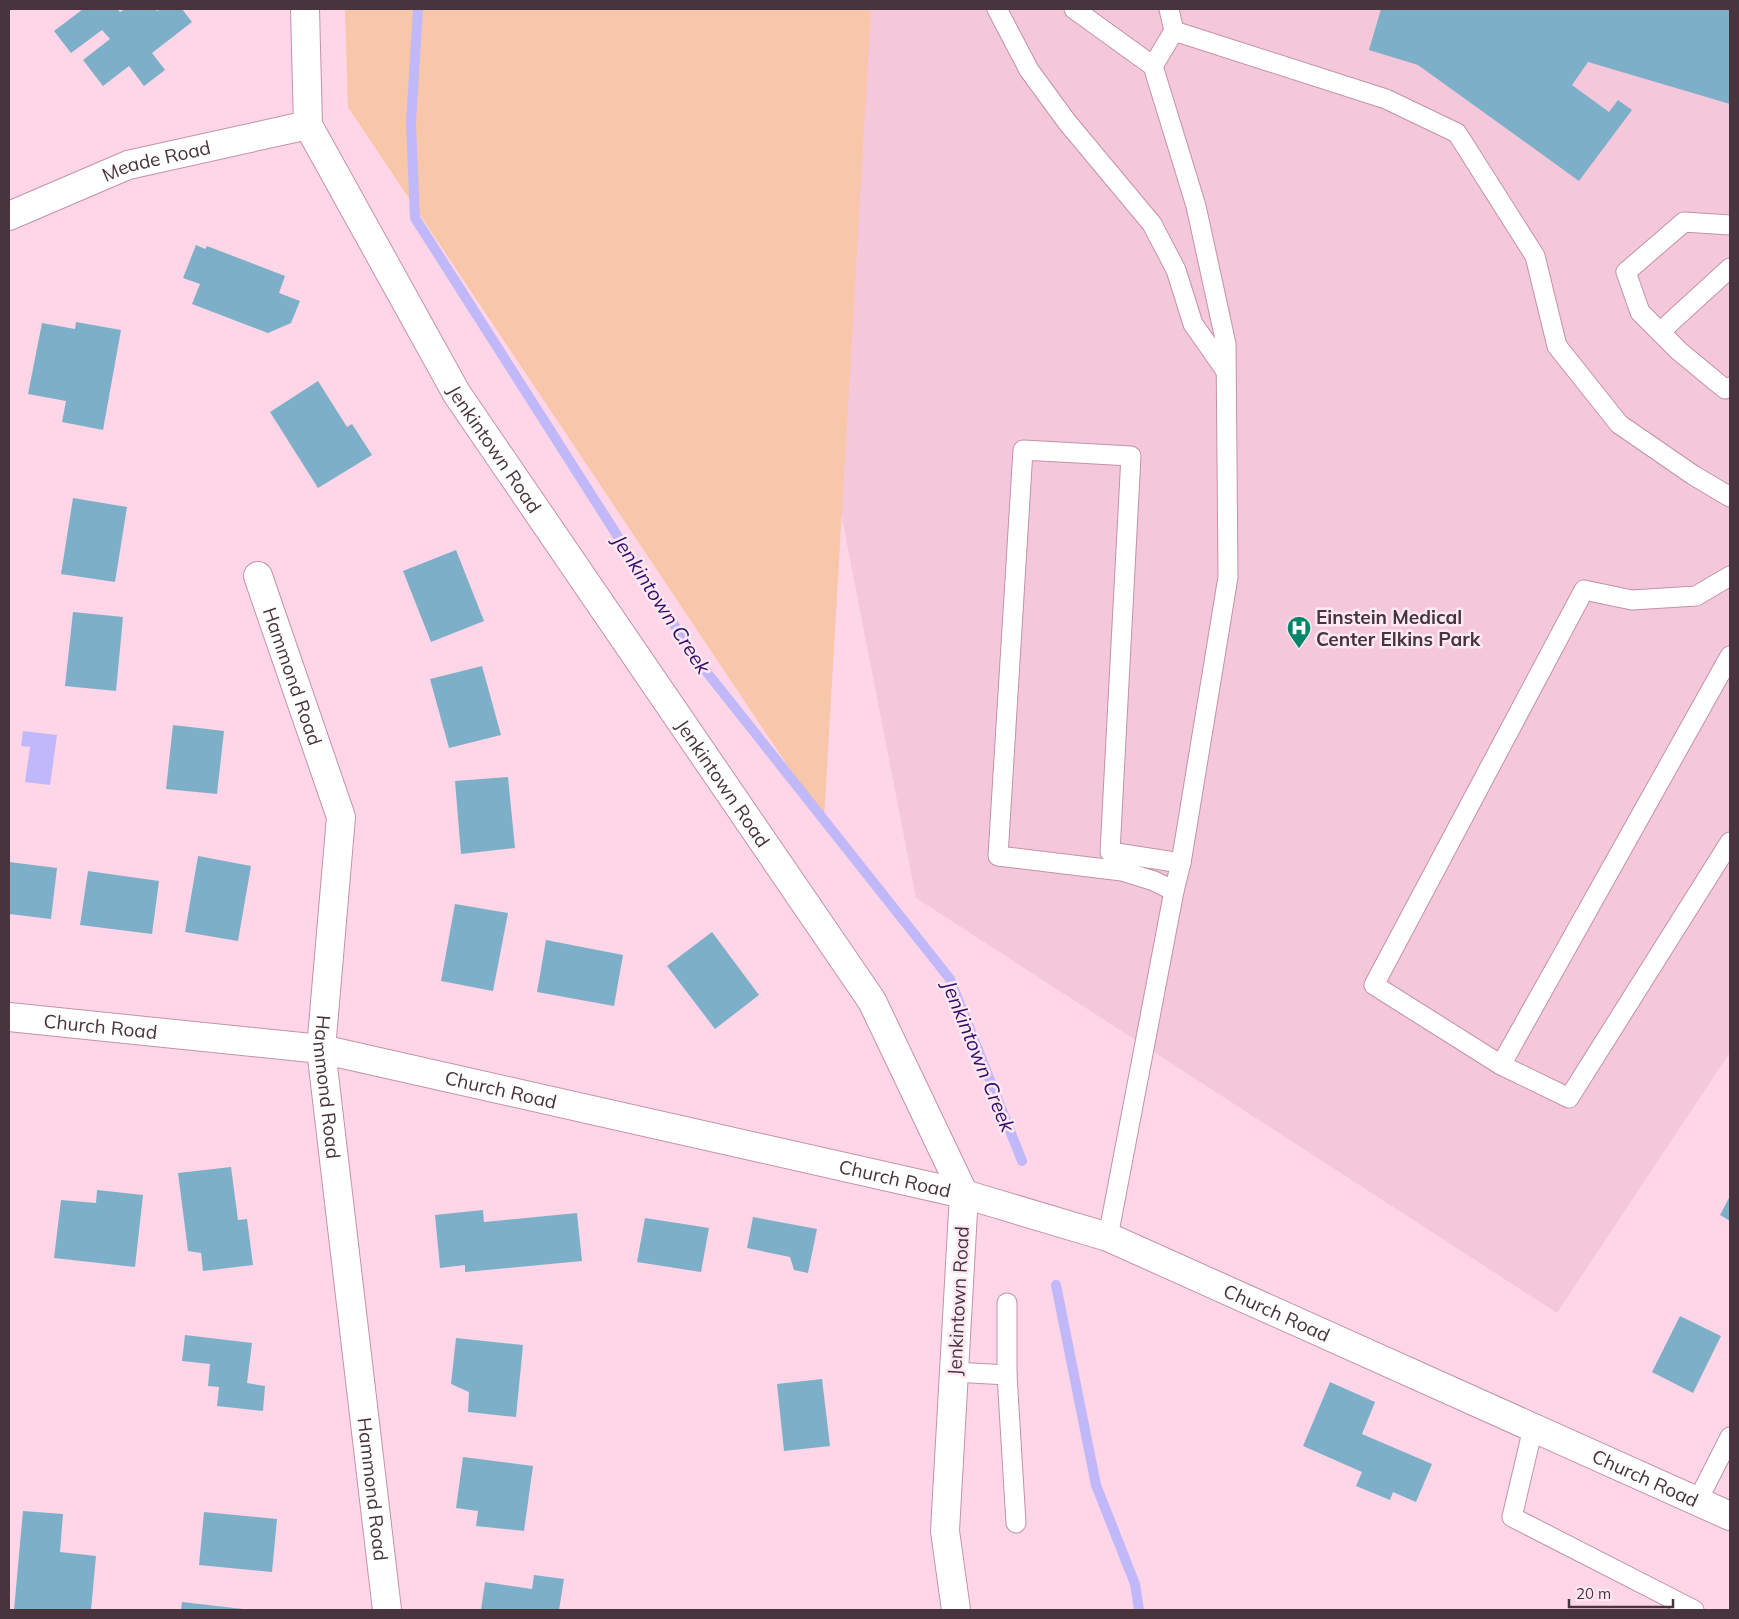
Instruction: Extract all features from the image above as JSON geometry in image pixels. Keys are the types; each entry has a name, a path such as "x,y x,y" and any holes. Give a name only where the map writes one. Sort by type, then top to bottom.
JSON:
{"street":[{"name":"Jenkintown Road","path":"304,9 308,125 457,394 872,1001 964,1194 945,1531 956,1610"},
{"name":"Meade Road","path":"9,216 128,165 308,125"},
{"name":"Hammond Road","path":"258,576 341,817 322,1049 388,1610"},
{"name":"Church Road","path":"9,1016 322,1049 964,1194 1108,1237 1730,1516"}],"lane":[{"path":"998,9 1029,70 1067,122 1152,224 1176,270 1193,324 1226,371"},
{"path":"1074,9 1153,66 1196,206 1226,344 1228,577 1181,863 1174,891 1108,1237"},
{"path":"1153,66 1174,31 1169,9"},
{"path":"1174,31 1386,99 1457,133 1535,256 1557,346 1619,424 1693,475 1730,496"},
{"path":"1730,225 1684,222 1626,272 1640,312 1679,351 1726,389 1730,387"},
{"path":"1660,332 1730,268"},
{"path":"1174,891 1154,880 1122,871 998,856 1023,450 1131,456 1110,852 1181,863"},
{"path":"1730,576 1696,596 1632,600 1584,590 1374,984 1501,1065 1569,1098 1730,842"},
{"path":"1501,1065 1730,656"},
{"path":"1007,1303 1007,1375 1016,1523"},
{"path":"954,1372 1007,1375"},
{"path":"1533,1428 1512,1516 1694,1610"},
{"path":"1697,1502 1730,1437"}],"shaded area":[{"path":"345,9 871,9 824,820 348,107"},
{"name":"Einstein Medical Center Elkins Park","path":"778,9 1730,9 1730,1052 1557,1313 916,898 819,400"},
{"path":"23,731 57,735 50,785 25,782 30,747 21,746"}],"building":[{"path":"83,9 117,9 120,12 125,9 155,9 157,11 161,9 182,9 192,22 152,53 165,70 144,86 129,66 103,86 83,60 110,39 102,30 71,53 54,31"},
{"path":"1381,9 1730,9 1730,104 1588,62 1572,85 1609,112 1618,100 1632,110 1579,181 1418,65 1369,50"},
{"path":"196,245 205,249 207,246 285,276 279,293 300,301 291,323 268,333 192,304 200,284 183,278"},
{"path":"76,322 121,330 103,430 62,422 66,401 28,394 42,323 75,329"},
{"path":"318,381 347,427 352,424 372,455 318,488 270,412"},
{"path":"73,498 127,507 115,582 61,574"},
{"path":"456,550 484,621 431,642 403,571"},
{"path":"73,612 123,617 116,691 65,686"},
{"path":"482,666 501,735 449,748 430,679"},
{"path":"173,725 224,731 217,794 166,789"},
{"path":"508,777 515,848 461,854 455,781"},
{"path":"198,856 251,866 238,941 185,932"},
{"path":"9,862 57,868 51,919 9,914"},
{"path":"88,871 159,881 152,934 80,925"},
{"path":"455,904 508,913 493,991 441,981"},
{"path":"712,932 759,995 715,1029 667,966"},
{"path":"546,940 623,955 614,1006 537,992"},
{"path":"231,1167 238,1220 247,1219 253,1265 203,1271 201,1253 188,1251 178,1173"},
{"path":"97,1190 143,1195 135,1267 54,1258 61,1200 96,1203"},
{"path":"1730,1196 1730,1221 1720,1215"},
{"path":"483,1210 484,1222 577,1213 582,1261 465,1272 465,1265 440,1268 435,1215"},
{"path":"753,1217 817,1229 808,1273 794,1270 790,1257 747,1248"},
{"path":"645,1218 709,1228 701,1272 637,1262"},
{"path":"1680,1316 1721,1336 1693,1393 1652,1372"},
{"path":"185,1335 252,1343 247,1383 265,1386 263,1411 217,1406 219,1387 208,1386 210,1364 182,1361"},
{"path":"456,1338 523,1345 516,1417 468,1412 469,1392 451,1384"},
{"path":"822,1379 830,1446 784,1451 777,1384"},
{"path":"1330,1382 1375,1402 1362,1434 1432,1464 1416,1502 1393,1492 1390,1500 1356,1486 1362,1472 1303,1446"},
{"path":"463,1457 533,1466 524,1531 476,1526 478,1511 456,1508"},
{"path":"23,1511 63,1514 60,1552 96,1556 91,1610 14,1610"},
{"path":"204,1512 277,1519 272,1572 199,1565"},
{"path":"534,1575 564,1579 559,1610 481,1610 485,1582 532,1589"},
{"path":"182,1602 243,1609 243,1610 181,1610"}],"waterway":[{"name":"Jenkintown Creek","path":"418,9 411,123 415,218 694,656 950,979 1022,1161"},
{"name":"Jenkintown Creek","path":"1056,1285 1096,1485 1135,1584 1139,1610"}],"place":[{"name":"Einstein Medical Center Elkins Park","path":"1299,649"}]}
